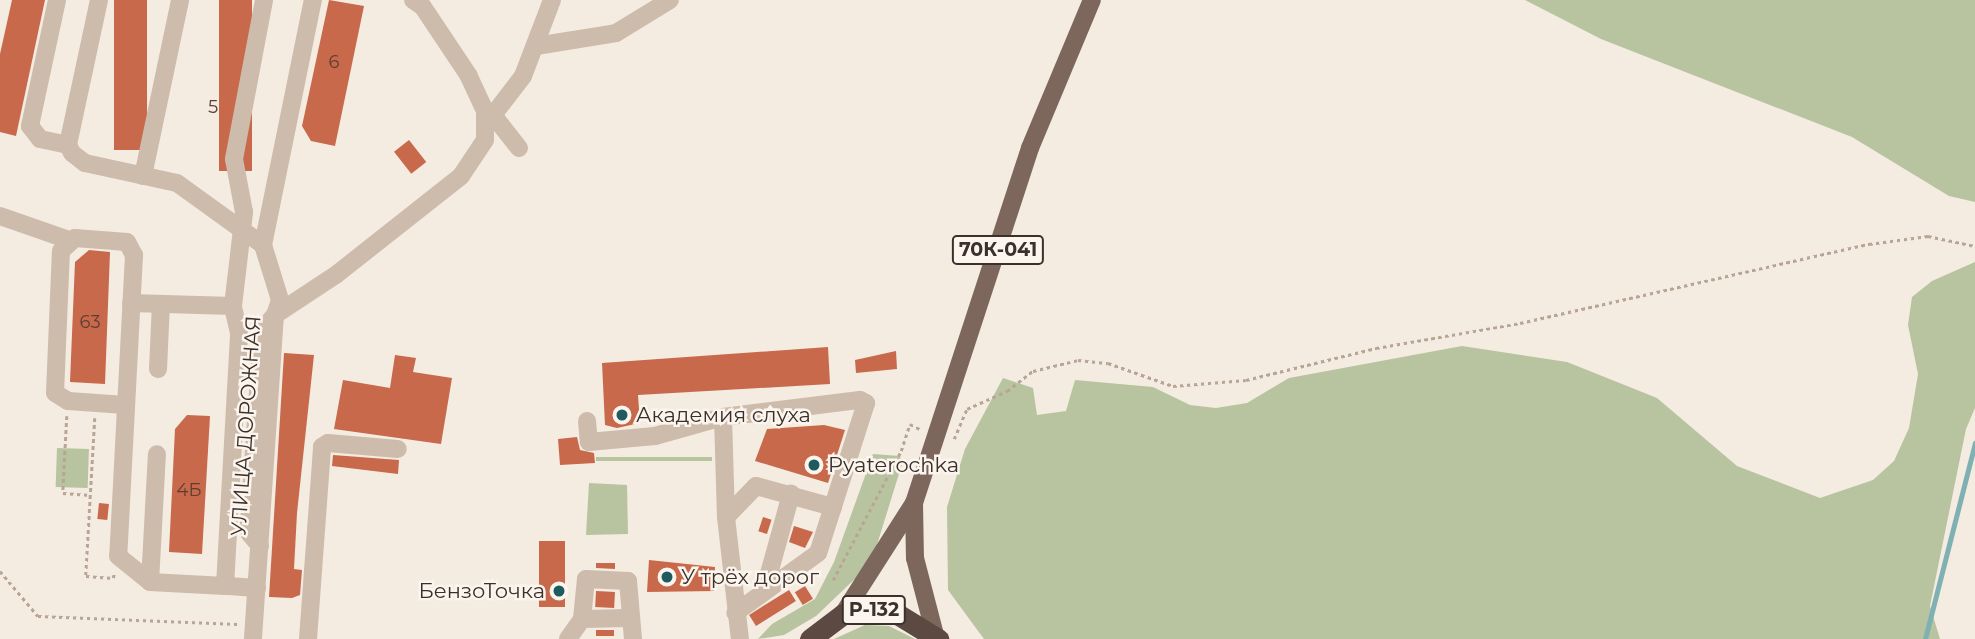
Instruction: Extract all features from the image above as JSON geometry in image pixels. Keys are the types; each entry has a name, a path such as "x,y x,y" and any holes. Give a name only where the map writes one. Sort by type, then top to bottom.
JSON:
{"highway":[{"name":"Р-132","path":"810,639 843,614 869,609 894,611 937,637"}],"main road":[{"name":"70К-041","path":"843,614 914,503 1030,148 1092,0"},
{"name":"70К-041","path":"914,503 915,558 937,637"}],"street":[{"path":"57,0 30,127 40,139 68,145 80,162 177,183 263,245 313,0"},
{"path":"68,145 99,0"},
{"path":"143,176 180,0"},
{"path":"225,586 239,333 233,306 244,212 234,159 264,0"},
{"path":"275,315 337,274 461,176 485,140 490,119 523,76 552,0"},
{"path":"536,46 615,33 670,0"},
{"path":"420,2 469,76 490,119 519,148"},
{"path":"0,216 69,240 127,242 134,255 117,549 120,561 150,582 257,588"},
{"path":"69,240 61,251 55,393 68,401 125,405"},
{"name":"УЛИЦА ДОРОЖНАЯ","path":"253,632 275,315 280,300 263,245"},
{"path":"131,303 233,306"},
{"path":"158,369 161,304"},
{"path":"587,421 589,442 655,436 723,417 865,402 866,410 818,553 765,588 735,613"},
{"path":"723,417 726,517 740,639"},
{"path":"308,639 322,447 328,443 398,449"},
{"path":"150,582 157,454"},
{"path":"726,517 752,486 833,507"},
{"path":"765,588 791,494"},
{"path":"568,639 582,619 583,580 628,580 629,618 634,639"},
{"path":"582,619 629,618"}],"path":[{"path":"833,580 901,451 910,425 952,442 967,409 1007,391 1033,371 1078,360 1108,363 1173,386 1246,380 1376,348 1520,323 1869,244 1928,236 1975,246"},
{"path":"68,401 63,493 90,495"},
{"path":"95,403 86,576 113,578 120,561"},
{"path":"0,571 38,615 253,632"}],"green space":[{"path":"1525,0 1975,0 1975,202 1949,196 1852,137 1601,39"},
{"path":"1975,262 1975,408 1966,429 1930,606 1940,639 984,639 948,590 947,507 965,449 1003,378 1033,388 1037,415 1066,411 1075,380 1153,387 1190,405 1216,408 1247,403 1289,378 1462,346 1567,362 1657,398 1737,466 1820,498 1873,480 1894,461 1909,428 1918,374 1908,325 1912,297 1932,281"},
{"path":"57,448 89,449 88,488 56,487"},
{"path":"873,454 900,456 902,464 876,548 860,574 816,616 784,635 758,639 772,624 815,599 834,562"},
{"path":"596,457 712,457 712,461 596,461"},
{"path":"589,483 627,485 628,534 586,535"},
{"path":"865,625 889,626 915,639 834,639"}],"building":[{"path":"12,0 45,0 16,136 0,132 0,54"},
{"path":"114,0 147,0 147,150 114,150"},
{"path":"219,0 252,0 252,171 219,171"},
{"path":"329,0 364,6 335,146 311,141 302,126"},
{"path":"409,140 426,162 411,174 394,152"},
{"path":"89,250 110,252 105,384 70,382 75,262"},
{"path":"828,347 830,384 638,395 640,423 617,428 605,425 602,363"},
{"path":"896,351 897,369 856,373 855,360"},
{"path":"284,353 314,355 297,513 294,569 302,570 300,595 292,598 269,597"},
{"path":"395,355 416,358 413,372 452,378 441,444 334,429 343,380 390,388"},
{"path":"187,415 210,416 202,554 169,552 175,429"},
{"path":"824,425 845,430 828,483 755,461 767,429"},
{"path":"577,437 580,450 594,453 595,463 560,465 558,439"},
{"path":"333,455 399,460 398,474 332,466"},
{"path":"99,503 109,504 107,520 97,519"},
{"path":"763,517 772,520 767,534 758,531"},
{"path":"794,526 813,532 805,548 789,542"},
{"path":"539,541 565,541 565,607 539,607"},
{"path":"649,560 715,567 714,591 647,592"},
{"path":"596,563 615,563 615,569 596,568"},
{"path":"805,586 813,599 803,605 795,592"},
{"path":"789,590 796,601 756,626 749,615"},
{"path":"596,591 615,592 614,608 595,607"},
{"path":"596,630 614,630 614,636 596,636"}],"waterway":[{"path":"1925,639 1975,443"}],"place":[{"name":"Академия слуха","path":"622,415"},
{"name":"Pyaterochka","path":"814,465"},
{"name":"У трёх дорог","path":"667,577"},
{"name":"БензоТочка","path":"559,591"}]}
